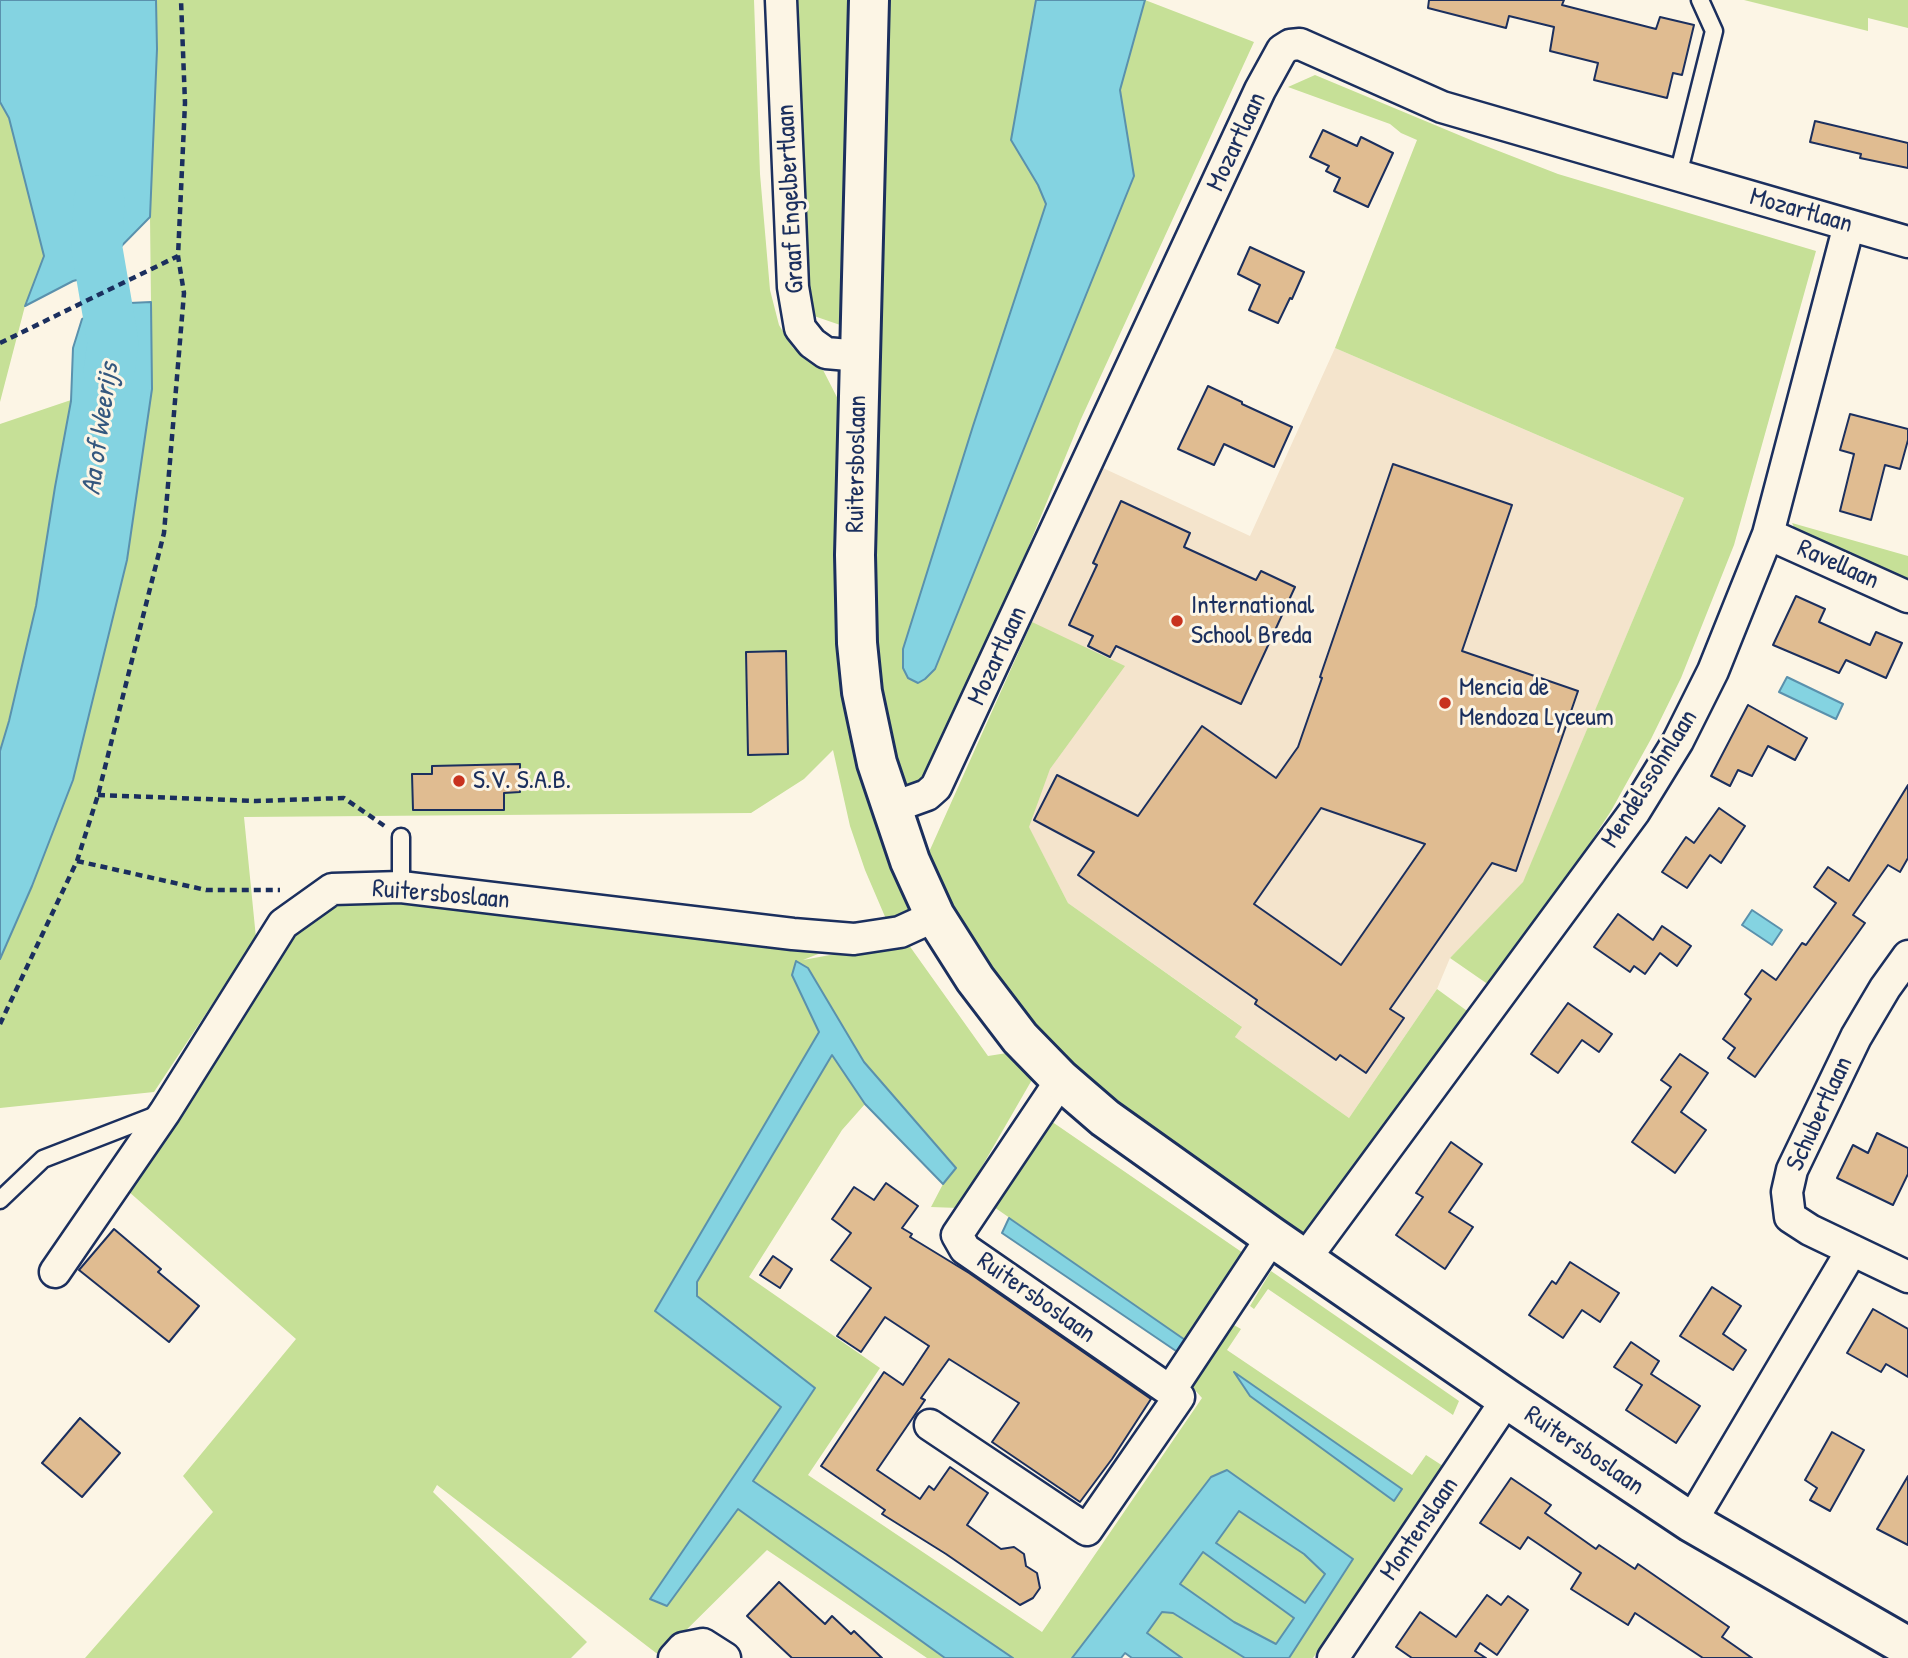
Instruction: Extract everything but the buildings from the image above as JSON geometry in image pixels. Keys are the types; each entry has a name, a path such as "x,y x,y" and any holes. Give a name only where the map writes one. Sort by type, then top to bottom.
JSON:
{"street":[{"name":"Graaf Engelbertlaan","path":"781,0 793,287 800,328 812,343 826,353 860,356"},
{"name":"Ruitersboslaan","path":"869,0 855,555 857,643 866,717 877,764 910,861 935,916 975,979 1020,1038 1061,1080 1105,1118 1272,1237 1691,1522 1908,1647"},
{"name":"Mozartlaan","path":"891,808 927,796 936,787 1260,90 1282,50 1290,45 1300,44 1442,107 1908,242"},
{"name":"Mendelssohnlaan","path":"1306,1259 1635,811 1678,741 1713,671 1768,534 1849,225"},
{"name":"Ravellaan","path":"1768,534 1908,597"},
{"name":"Ruitersboslaan","path":"332,889 401,887 738,928 854,939 900,932 935,916"},
{"path":"55,1272 165,1112 283,924 332,889"},
{"name":"Schubertlaan","path":"1908,956 1856,1037 1792,1170 1787,1192 1790,1217 1810,1230 1908,1277"},
{"name":"Ruitersboslaan","path":"1061,1080 957,1235 965,1249 1170,1391"},
{"path":"930,1425 1087,1530 1179,1397 1170,1391 1272,1237"},
{"path":"1691,1522 1852,1250"},
{"name":"Montenslaan","path":"1333,1658 1507,1399"},
{"path":"674,1658 684,1648 704,1644 725,1658"}],"lane":[{"path":"1678,175 1714,31 1700,0"},
{"path":"401,837 401,887"},
{"path":"0,1200 43,1159 165,1112"}],"path":[{"path":"0,1024 78,861 98,795 164,533 184,293 178,256 185,103 181,0"},
{"path":"0,343 178,256"},
{"path":"98,795 256,800 344,798 401,837"},
{"path":"78,861 206,890 332,889"}],"shaded area":[{"name":"Mencia de Mendoza Lyceum","path":"1335,348 1684,498 1523,883 1450,958 1437,989 1349,1118 1235,1037 1241,1026 1068,903 1029,828 1022,645 1103,468 1250,536"}],"green space":[{"path":"156,0 754,0 760,174 770,290 779,325 793,348 822,368 842,407 893,869 909,912 889,926 850,826 833,750 804,779 751,813 244,817 256,938 154,1092 0,1108 0,959 73,780 127,560 152,389 150,217 157,49"},
{"path":"793,0 854,0 846,327 814,316 805,304"},
{"path":"883,0 1036,0 1011,140 1046,203 903,649 935,669 1134,176 1120,90 1145,0 1254,42 1081,419 931,783 906,787 893,764 876,668 870,606"},
{"path":"1744,0 1908,0 1908,28 1868,18 1868,31"},
{"path":"1315,75 1558,174 1816,251 1734,545 1681,678 1611,811 1489,985 1450,958 1523,882 1684,498 1335,348 1417,140 1401,133 1390,124 1288,87"},
{"path":"0,102 9,118 44,256 25,306 0,402"},
{"path":"71,400 36,606 0,751 0,424"},
{"path":"1792,523 1908,556 1908,585 1797,533"},
{"path":"1032,622 1125,666 1050,769 1029,827 1068,903 1242,1027 1235,1037 1349,1118 1437,989 1470,1013 1305,1239 1076,1078 982,963 925,861"},
{"path":"354,894 841,945 803,960 906,941 988,1056 1007,1053 1033,1078 958,1208 931,1207 956,1167 864,1062 808,968 792,975 819,1032 656,1311 781,1407 650,1598 667,1605 738,1508 945,1658 927,1658 767,1550 660,1656 437,1485 433,1492 587,1642 571,1658 85,1658 213,1512 183,1476 296,1339 128,1191 263,968 314,909"},
{"path":"833,1054 865,1104 842,1130 749,1277 880,1368 808,1475 1042,1632 1202,1398 1194,1389 1191,1377 1232,1324 1241,1329 1227,1350 1412,1475 1426,1455 1443,1466 1313,1658 1289,1658 1353,1559 1211,1477 1072,1658 1013,1658 753,1481 814,1388 696,1296 697,1282"},
{"path":"1048,1119 1246,1255 1188,1342 994,1207"},
{"path":"1271,1271 1459,1401 1453,1415 1268,1289 1254,1309 1250,1306"},
{"path":"1240,1511 1305,1554 1326,1575 1305,1603 1216,1543"},
{"path":"1204,1552 1295,1618 1275,1644 1235,1622 1180,1584"},
{"path":"1162,1612 1172,1613 1245,1658 1182,1658 1147,1633"}],"water":[{"path":"0,0 156,0 157,49 150,217 92,276 73,281 25,306 44,256 9,118 0,102"},
{"path":"1036,0 1145,0 1120,90 1134,176 935,669 918,683 908,678 903,668 903,649 1046,204 1011,140"},
{"path":"151,302 152,389 127,560 73,780 0,959 0,751 36,606 71,401 73,348 82,319 108,304"},
{"path":"1787,677 1843,704 1836,719 1779,692"},
{"path":"1752,910 1782,930 1772,945 1742,925"},
{"path":"796,961 808,968 864,1062 956,1168 943,1184 865,1104 832,1055 697,1282 697,1296 815,1388 753,1481 1013,1658 945,1658 738,1509 667,1606 650,1599 781,1407 655,1311 819,1032 792,975"},
{"path":"1009,1218 1188,1342 1179,1353 1002,1233"},
{"path":"1234,1372 1402,1489 1394,1501 1250,1396"},
{"path":"1227,1470 1353,1559 1289,1658 1245,1658 1173,1613 1162,1612 1147,1633 1182,1658 1132,1658 1125,1653 1121,1658 1072,1658 1211,1477","holes":["1239,1511 1304,1554 1325,1574 1305,1603 1216,1543","1203,1552 1294,1618 1276,1644 1234,1622 1180,1584"]}],"waterway":[{"name":"Aa of Weerijs","path":"99,201 97,249 113,342 109,372"}],"place":[{"name":"International School Breda","path":"1177,621"},
{"name":"Mencia de Mendoza Lyceum","path":"1445,703"},
{"name":"S.V. S.A.B.","path":"459,781"}]}
